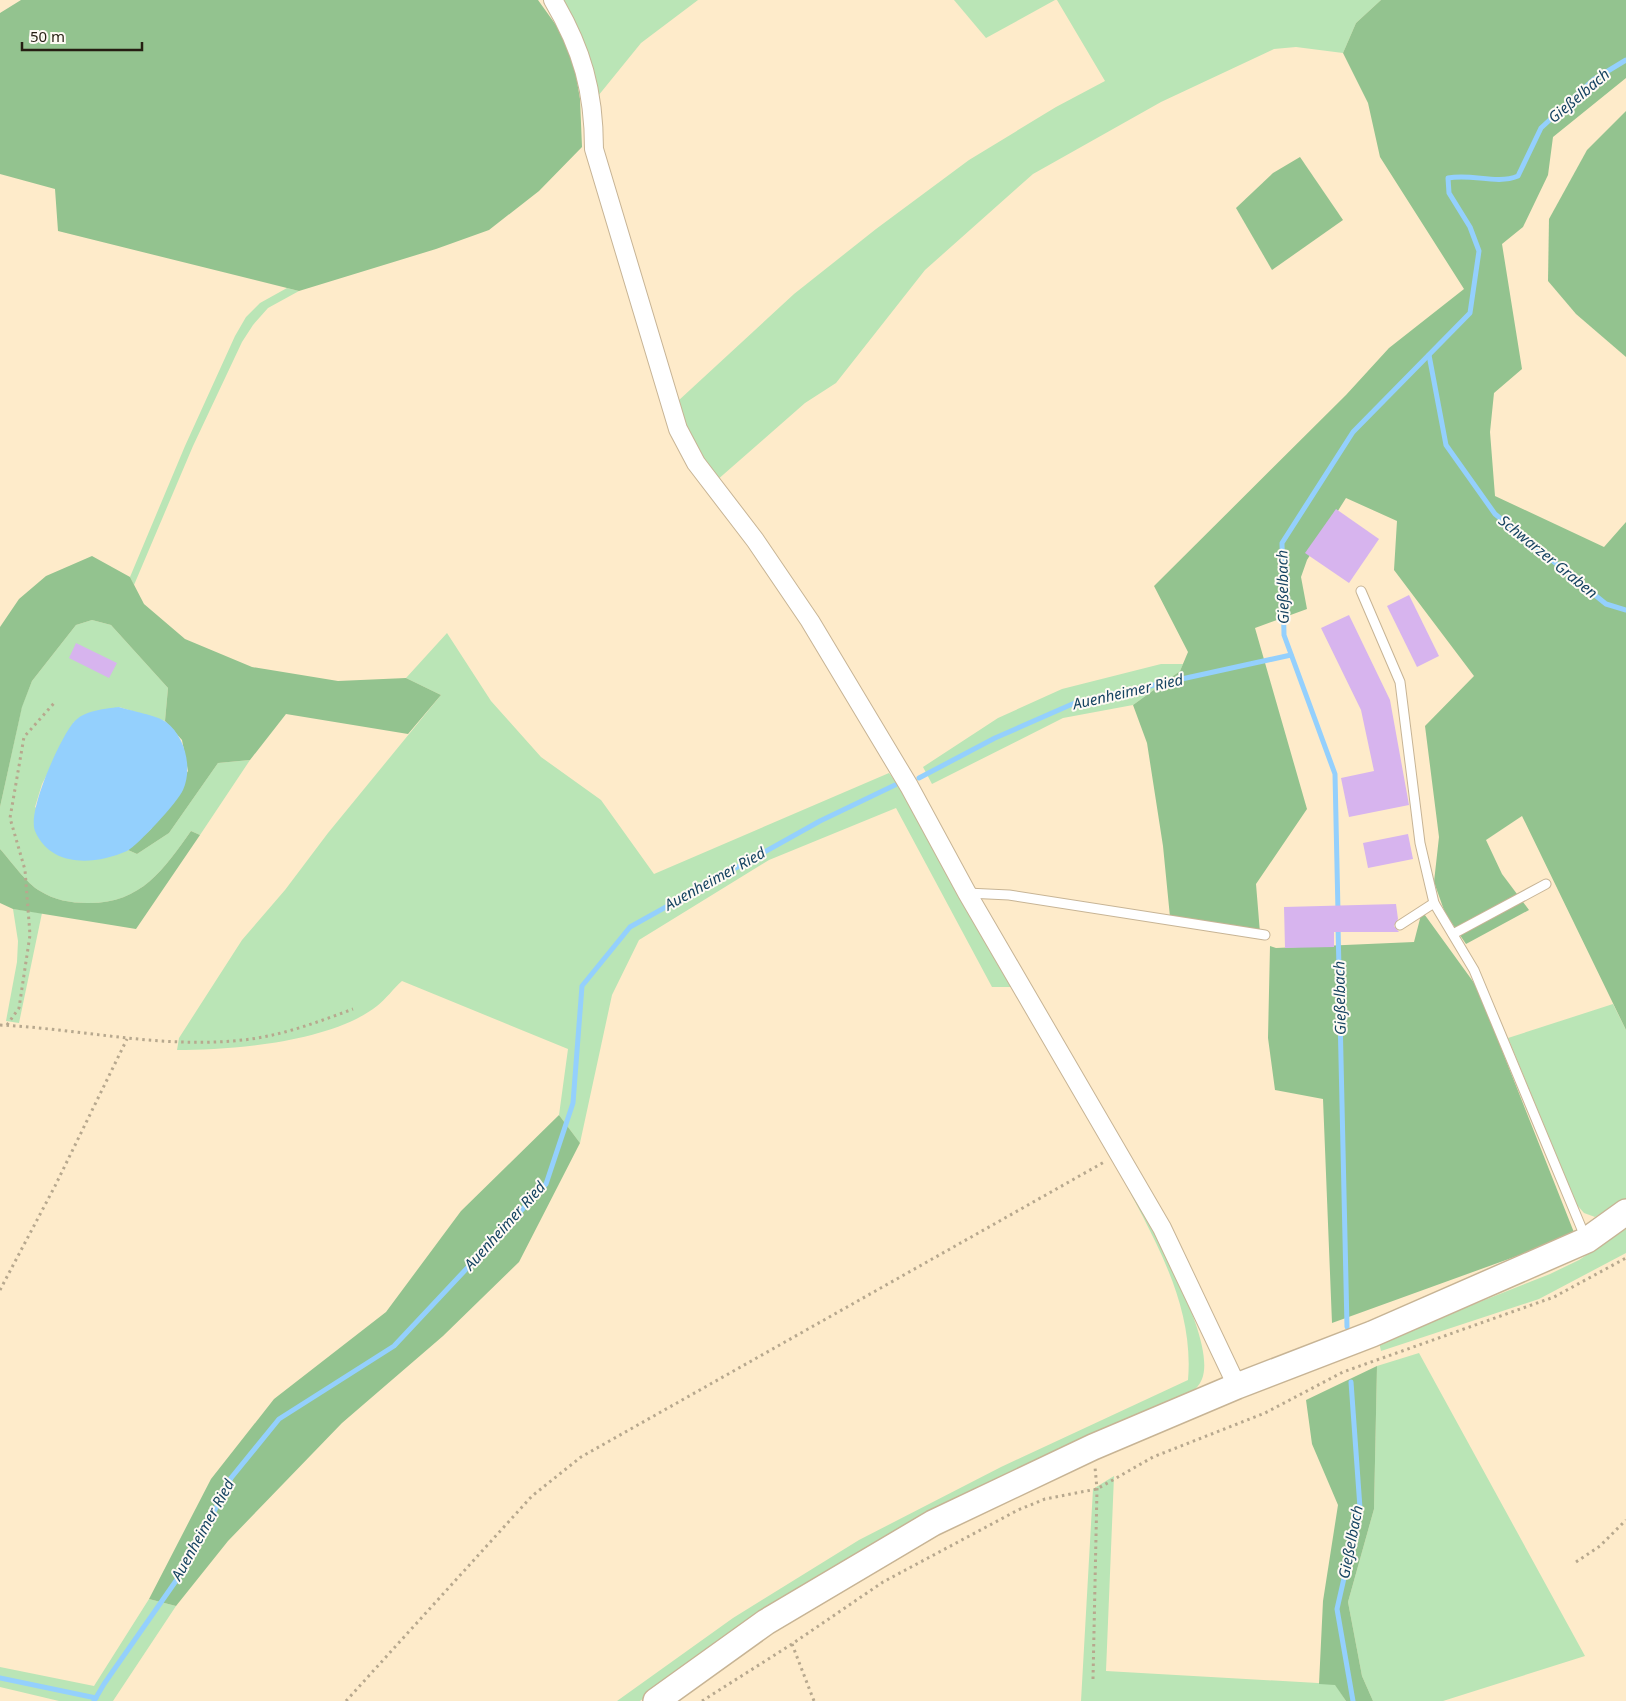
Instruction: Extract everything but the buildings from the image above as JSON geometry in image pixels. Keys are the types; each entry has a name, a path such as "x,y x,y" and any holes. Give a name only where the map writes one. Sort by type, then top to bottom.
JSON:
{"main road":[{"path":"656,1701 766,1622 933,1523 1093,1447 1237,1386 1372,1334 1587,1240 1626,1212"}],"street":[{"path":"553,0 571,30 587,79 594,118 594,149 678,429 696,463 755,540 810,621 909,786 967,894 1162,1228 1237,1386"}],"lane":[{"path":"1362,591 1400,682 1420,843 1434,904 1474,970 1587,1240"},
{"path":"1453,934 1546,884"},
{"path":"967,894 1009,895 1265,935"},
{"path":"1400,925 1434,904"}],"path":[{"path":"7,1025 19,1008 30,935 25,870 10,818 24,737 56,702"},
{"path":"0,1025 127,1039 187,1043 244,1040 305,1027 353,1009"},
{"path":"0,1290 55,1186 127,1039"},
{"path":"346,1701 532,1496 581,1457 1118,1154"},
{"path":"702,1701 792,1644 883,1582 968,1536 1046,1499 1097,1489 1153,1457 1265,1413 1343,1372 1554,1297 1626,1258"},
{"path":"1093,1678 1097,1489"},
{"path":"1576,1562 1600,1546 1626,1520"},
{"path":"792,1644 814,1701"}],"green space":[{"path":"21,0 538,0 571,46 580,99 582,147 539,191 489,230 436,249 299,291 58,231 55,189 0,174 0,13"},
{"path":"559,0 698,0 641,43 598,96"},
{"path":"954,0 1055,0 986,38"},
{"path":"1057,0 1381,0 1356,23 1343,53 1296,47 1274,49 1161,102 1033,174 925,270 836,383 805,403 716,481 692,441 678,401 794,294 876,229 969,160 1056,107 1105,81"},
{"path":"1381,0 1626,0 1626,78 1553,137 1548,175 1523,227 1502,244 1522,369 1494,393 1490,432 1495,496 1604,547 1626,522 1626,1030 1522,816 1486,840 1502,874 1529,910 1466,944 1445,913 1434,882 1439,837 1425,726 1474,676 1394,570 1397,521 1346,498 1307,560 1301,577 1307,609 1255,628 1307,809 1256,884 1260,933 1170,917 1163,846 1147,743 1133,705 1180,671 1188,652 1154,586 1346,395 1389,348 1464,289 1380,157 1368,103 1343,53 1356,23"},
{"path":"1626,111 1626,357 1576,314 1548,281 1549,219 1587,150"},
{"path":"1300,157 1343,220 1272,270 1236,208 1273,173"},
{"path":"287,288 299,291 268,308 253,325 242,342 193,446 134,585 130,577 185,446 235,336 246,317 260,303"},
{"path":"92,556 130,577 144,604 185,639 252,667 338,681 406,678 441,695 408,734 286,714 250,760 218,763 169,833 137,854 128,850 151,829 188,771 182,740 165,721 168,688 111,625 92,620 76,625 32,681 22,707 0,807 0,627 19,599 46,576"},
{"path":"92,620 111,625 168,688 165,721 119,707 74,722 42,784 35,807 99,859 128,850 137,854 169,833 218,763 250,760 200,835 191,831 171,859 149,882 122,898 106,902 81,903 69,902 45,894 35,888 19,872 0,849 0,807 22,706 32,681 76,625"},
{"path":"447,633 491,701 541,757 601,800 654,874 889,773 909,799 1013,987 992,987 896,808 769,860 639,940 612,995 580,1143 559,1115 568,1049 402,981 377,1006 358,1018 309,1036 253,1046 177,1050 179,1038 242,940 285,890 328,833 441,695 406,678"},
{"path":"1161,664 1183,664 1180,671 1133,705 1063,718 932,784 923,767 998,718 1062,689"},
{"path":"191,831 200,835 136,929 13,909 0,903 0,849 35,888 45,894 57,899 75,902 106,902 122,898 149,882 171,859"},
{"path":"13,909 42,913 19,1023 6,1021 17,962 18,941"},
{"path":"1422,911 1477,987 1575,1235 1332,1323 1323,1099 1275,1090 1268,1038 1270,946 1276,948 1414,942"},
{"path":"1613,1004 1626,1030 1626,1198 1595,1217 1584,1213 1577,1205 1508,1038"},
{"path":"559,1115 580,1143 519,1262 443,1336 342,1423 228,1541 176,1606 149,1599 211,1479 274,1399 386,1312 461,1211"},
{"path":"1114,1162 1173,1269 1199,1333 1204,1359 1202,1379 1197,1387 1177,1402 685,1667 640,1701 617,1701 733,1618 859,1540 1001,1467 1188,1380 1188,1351 1184,1322 1177,1294 1155,1240"},
{"path":"1626,1229 1626,1253 1539,1299 1381,1351 1379,1342 1550,1274 1579,1260"},
{"path":"1419,1353 1585,1656 1443,1701 1373,1701 1362,1676 1348,1602 1374,1509 1377,1366"},
{"path":"1377,1366 1374,1509 1348,1602 1362,1676 1373,1701 1346,1701 1335,1685 1319,1684 1323,1601 1338,1505 1312,1444 1306,1400"},
{"path":"1114,1476 1106,1671 1335,1684 1346,1701 1081,1701 1093,1489"},
{"path":"149,1599 176,1606 113,1701 59,1701 0,1687 0,1667 94,1686"}],"water":[{"path":"119,707 156,717 173,728 182,744 187,763 186,781 183,790 174,804 157,823 140,841 127,851 115,856 88,861 63,857 52,852 42,843 35,831 34,821 40,792 60,744 73,723 83,715"}],"waterway":[{"name":"Gießelbach","path":"1338,912 1335,774 1284,635 1282,543 1353,432 1470,313 1479,251 1470,227 1449,193 1448,178 1501,179 1518,176 1541,128 1593,80 1626,60"},
{"name":"Schwarzer Graben","path":"1429,355 1446,445 1495,514 1606,604 1626,610"},
{"name":"Auenheimer Ried","path":"919,778 995,738 1077,702 1291,655"},
{"name":"Auenheimer Ried","path":"94,1701 187,1565 231,1478 279,1419 394,1346 546,1184 573,1103 582,986 630,927 820,821 895,785"},
{"name":"Gießelbach","path":"1338,925 1347,1327"},
{"name":"Gießelbach","path":"1351,1382 1360,1508 1337,1609 1353,1701"},
{"path":"0,1678 96,1698"}]}
